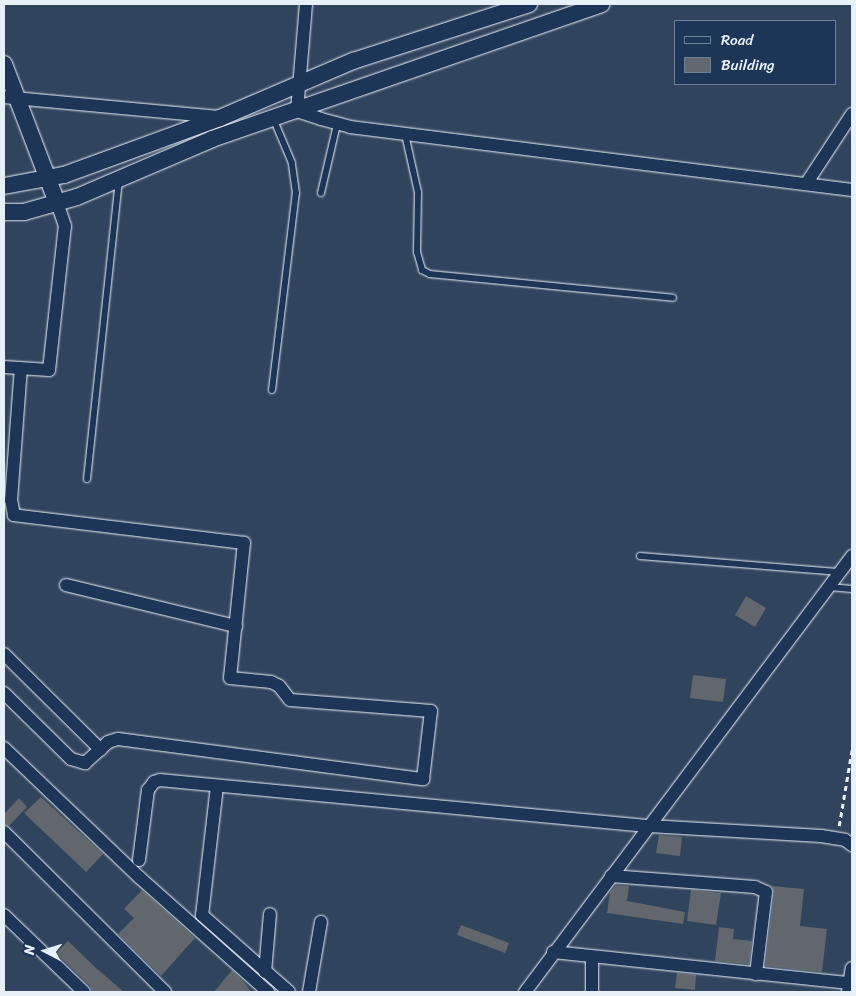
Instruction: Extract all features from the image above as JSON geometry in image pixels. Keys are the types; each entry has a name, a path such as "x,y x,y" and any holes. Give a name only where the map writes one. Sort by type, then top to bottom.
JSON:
{"street":[{"path":"297,111 297,84 306,4"},
{"path":"4,186 64,175 220,118 353,61 528,4"},
{"path":"4,212 24,212 57,203 239,130 601,4"},
{"path":"4,64 11,98 48,178 65,226 49,370 4,368"},
{"path":"11,98 220,118 239,130"},
{"path":"297,111 336,124 405,134 852,190"},
{"path":"806,184 852,114"},
{"path":"4,693 71,759 84,763 108,742 118,739 134,739 423,779 431,711 290,700 279,686 271,682 230,678 244,542 14,515 11,500 21,368"},
{"path":"525,992 553,952 852,556"},
{"path":"66,585 236,626"},
{"path":"4,654 101,750"},
{"path":"4,748 139,877 268,992"},
{"path":"139,860 146,800 154,782 170,780 649,826 837,838 852,845"},
{"path":"217,786 202,915 289,992"},
{"path":"4,832 165,992"},
{"path":"611,876 755,887 766,892 756,974"},
{"path":"265,972 270,914"},
{"path":"4,916 84,992"},
{"path":"309,992 320,922"},
{"path":"553,952 756,974 848,988 852,968"},
{"path":"592,957 592,992"}],"lane":[{"path":"272,390 296,193 292,162 273,118"},
{"path":"321,193 336,124"},
{"path":"405,134 417,185 417,252 422,270 436,275 673,298"},
{"path":"87,479 119,179"},
{"path":"640,556 840,572"},
{"path":"828,587 852,590"}],"path":[{"path":"837,838 852,749"}],"building":[{"path":"746,596 766,608 755,627 735,615"},
{"path":"693,675 726,679 723,702 690,698"},
{"path":"41,797 103,854 86,872 24,813"},
{"path":"19,798 27,807 9,826 4,824 4,814"},
{"path":"659,835 682,837 680,856 656,853"},
{"path":"616,885 629,886 627,901 685,912 683,924 607,913 610,892"},
{"path":"772,886 804,889 800,926 827,929 822,972 765,966 774,893"},
{"path":"142,890 195,938 161,976 118,934 134,918 124,909"},
{"path":"691,890 721,893 716,925 687,921"},
{"path":"461,925 509,943 505,953 457,935"},
{"path":"719,927 734,929 733,939 752,941 749,964 715,961"},
{"path":"68,941 124,992 92,992 90,986 56,953"},
{"path":"232,970 244,982 251,992 214,992"},
{"path":"677,973 696,975 695,990 675,988"}]}
